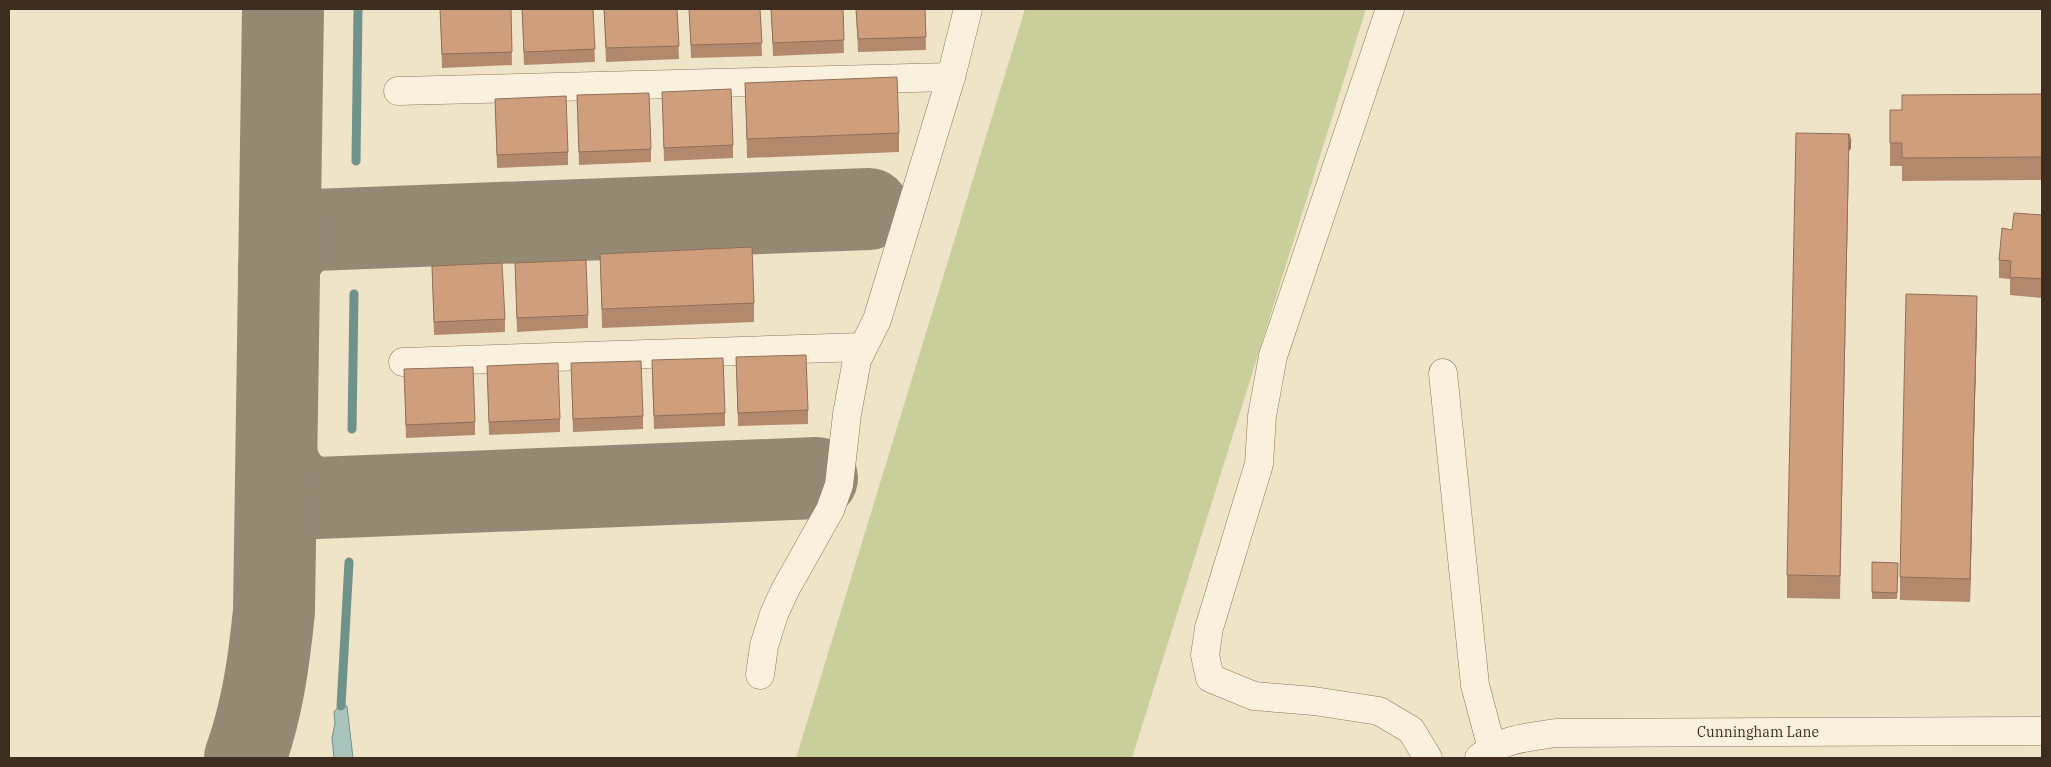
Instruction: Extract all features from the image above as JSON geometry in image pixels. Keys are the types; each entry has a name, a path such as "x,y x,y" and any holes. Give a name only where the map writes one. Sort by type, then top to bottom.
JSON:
{"street":[{"path":"760,675 764,646 774,614 784,590 830,510 839,485 852,379 862,347 870,336 877,320 951,77 968,9"},
{"path":"1390,9 1272,356 1262,416 1259,464 1209,628 1205,655 1210,678 1254,696 1314,701 1379,710 1411,730 1428,758"},
{"path":"398,91 951,77"},
{"path":"403,362 862,347"},
{"path":"1443,373 1474,678 1484,755"},
{"name":"Cunningham Lane","path":"1484,755 1507,742 1556,733 2042,731"}],"green space":[{"path":"1025,9 1366,9 1132,758 796,758"}],"water":[{"path":"347,706 353,758 334,758 332,738 335,723 334,712 338,707"}],"building":[{"path":"440,9 511,9 512,52 442,54"},
{"path":"522,9 593,9 595,49 524,52"},
{"path":"604,9 677,9 679,46 606,48"},
{"path":"689,9 760,9 762,43 691,45"},
{"path":"771,9 843,9 844,40 773,43"},
{"path":"856,9 925,9 926,37 858,39"},
{"path":"897,77 899,133 747,139 745,83"},
{"path":"731,89 733,145 664,148 662,92"},
{"path":"649,93 651,149 579,152 577,95"},
{"path":"2042,94 2042,157 1902,158 1902,143 1890,143 1890,110 1902,110 1902,95"},
{"path":"566,96 568,152 497,155 495,99"},
{"path":"1796,133 1849,134 1840,576 1787,575"},
{"path":"2014,213 2042,215 2042,279 2010,277 2011,261 1999,260 2002,228 2012,230"},
{"path":"752,247 754,303 602,309 600,254"},
{"path":"586,260 588,315 517,318 515,263"},
{"path":"502,263 505,319 434,322 432,266"},
{"path":"1906,294 1977,296 1970,579 1900,577"},
{"path":"806,355 808,410 738,413 736,357"},
{"path":"723,358 725,413 654,416 652,360"},
{"path":"641,361 643,416 573,419 571,363"},
{"path":"558,363 560,419 489,422 487,366"},
{"path":"473,367 475,422 406,425 404,369"},
{"path":"1872,562 1898,563 1897,593 1872,592"}],"waterway":[{"path":"356,161 358,9"},
{"path":"352,429 354,294"},
{"path":"341,706 349,562"}],"taxiway":[{"path":"245,758 264,686 274,611 283,9"},
{"path":"279,269 291,245 314,230 869,209"},
{"path":"277,457 286,478 302,492 317,498 817,478"}]}
